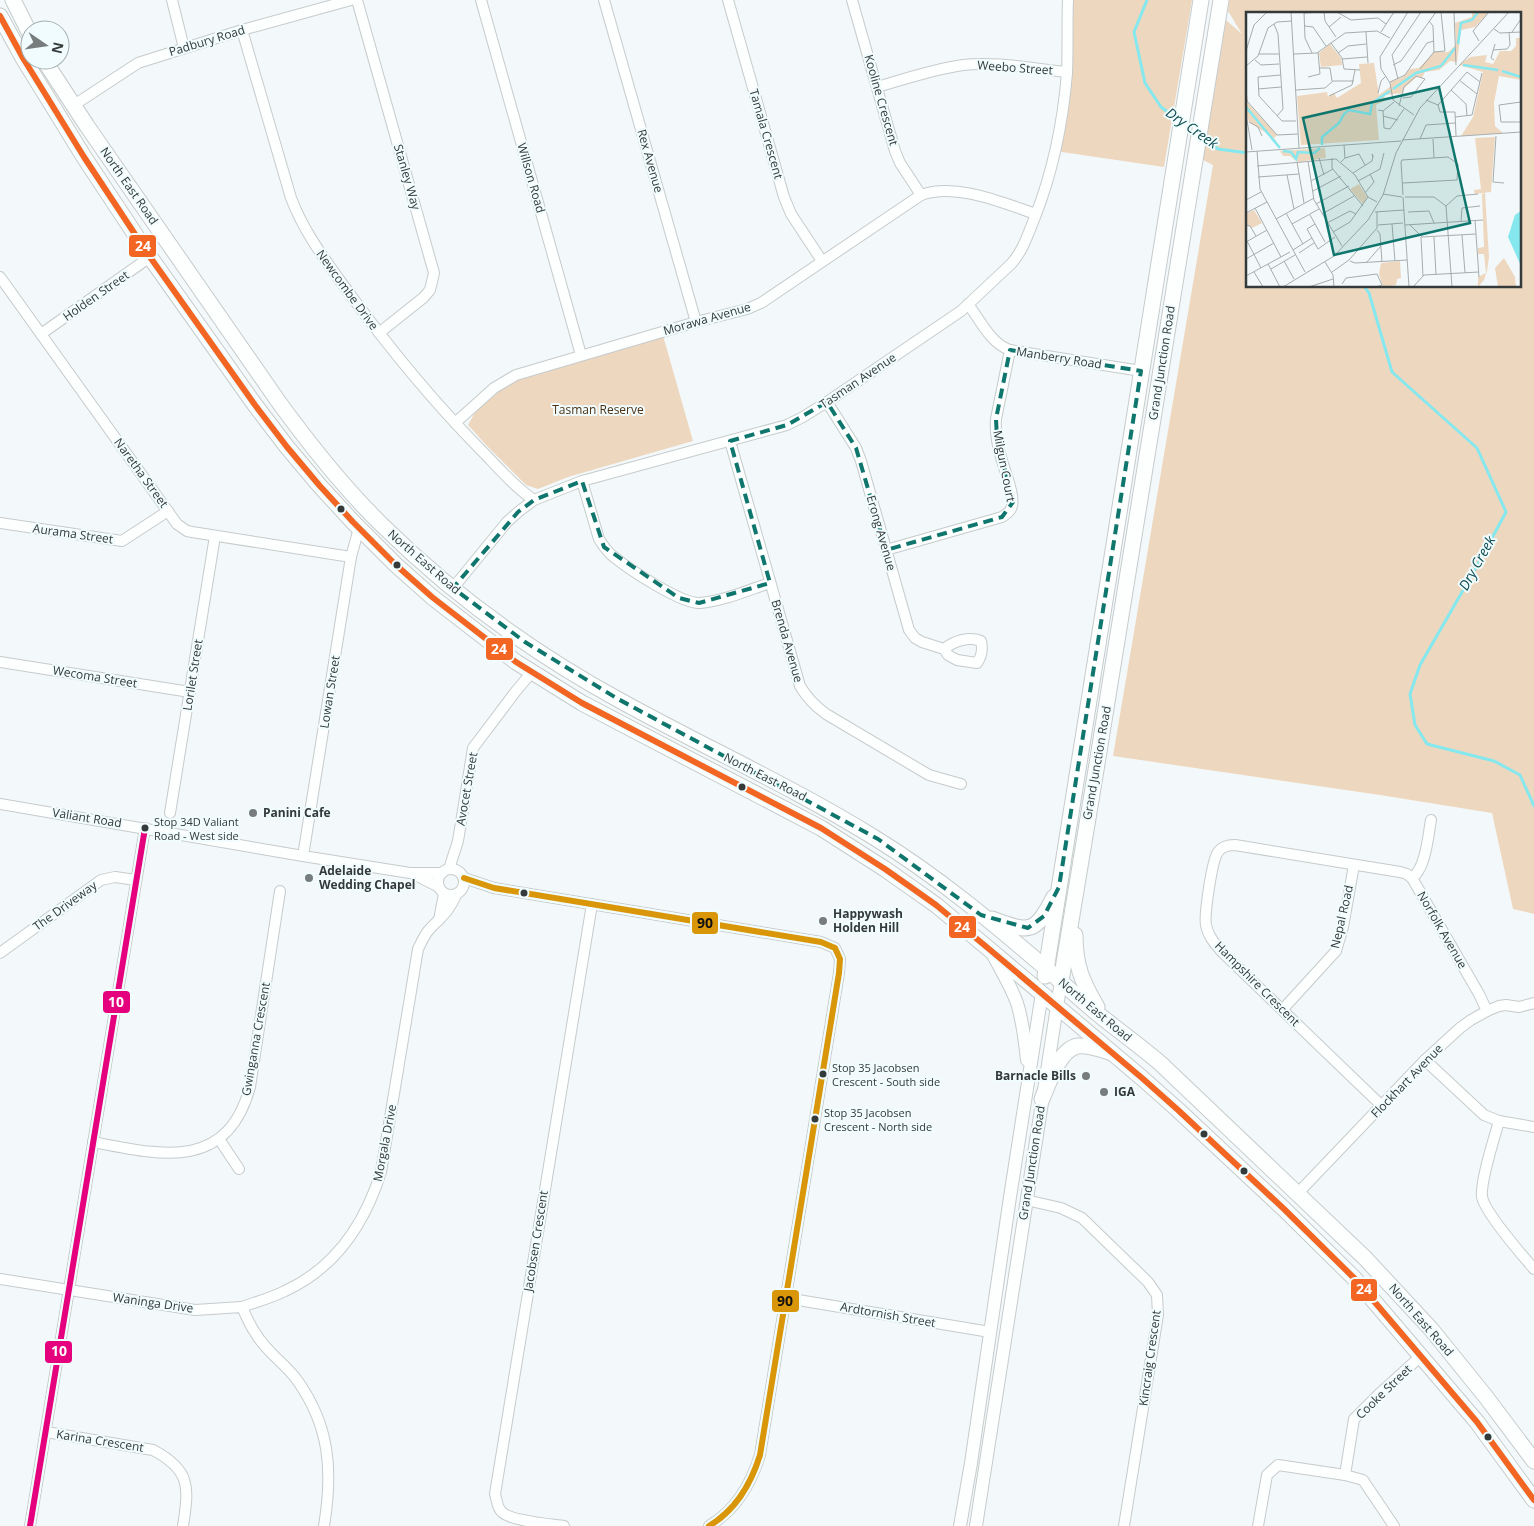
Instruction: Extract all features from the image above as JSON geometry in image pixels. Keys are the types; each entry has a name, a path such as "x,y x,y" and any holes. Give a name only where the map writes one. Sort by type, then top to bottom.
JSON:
{"highway":[{"path":"13,0 23,20"},
{"name":"Grand Junction Road","path":"1042,993 1201,0"},
{"name":"Grand Junction Road","path":"1061,981 1221,0"},
{"name":"North East Road","path":"0,16 23,58 84,157 150,257 287,447 318,485 396,565 516,662 612,720 821,828 885,869 936,905 1178,1110 1355,1279 1477,1422 1532,1494"},
{"name":"North East Road","path":"51,70 306,440 385,528 489,617 568,670 618,699 845,819 905,857 981,915 1104,1019 1160,1063 1365,1258 1431,1329 1486,1397 1534,1461"},
{"path":"48,98 64,104 74,105 72,120 84,157"},
{"path":"1141,371 1160,374"},
{"path":"348,489 357,509 359,528 385,528"},
{"path":"525,642 531,658 532,672 549,668 568,670"},
{"path":"1084,732 1102,734"},
{"path":"981,915 1014,927 1028,928 1039,922 1044,916 1060,887"},
{"path":"1075,894 1075,953 1079,971 1088,993 1104,1019"},
{"path":"1042,1099 1061,1058 1068,1051 1084,1046 1113,1053"},
{"path":"1268,1194 1289,1195 1298,1193 1298,1211 1302,1227"}],"main road":[{"path":"989,949 1010,986 1017,1003 1024,1036 1028,1075"},
{"name":"Grand Junction Road","path":"976,1526 1061,981"},
{"name":"Grand Junction Road","path":"960,1526 1042,993"},
{"path":"1010,1197 1026,1200"},
{"path":"990,1332 1006,1335"}],"street":[{"path":"172,0 184,48"},
{"name":"Padbury Road","path":"74,105 138,63 242,30 351,0"},
{"name":"Stanley Way","path":"357,0 434,273 430,290 424,298 379,333"},
{"name":"Willson Road","path":"481,0 581,355"},
{"name":"Rex Avenue","path":"604,0 696,322"},
{"name":"Tamala Crescent","path":"728,0 784,197 791,214 822,261"},
{"name":"Kooline Crescent","path":"852,0 900,164 921,195"},
{"name":"Tasman Avenue","path":"453,588 507,522 534,500 582,481 730,441 786,425 803,418 961,311 1018,256 1050,176 1059,136 1067,72 1068,0"},
{"name":"Newcombe Drive","path":"242,30 296,213 316,247 414,377 455,423 521,491 534,500"},
{"name":"Weebo Street","path":"877,87 949,67 964,65 985,64 1067,72"},
{"name":"Morawa Avenue","path":"455,423 494,388 524,372 696,322 748,309 761,303 921,195 938,191 970,194 990,198 1036,214"},
{"name":"Holden Street","path":"41,334 150,257"},
{"name":"Naretha Street","path":"0,278 177,524 187,531 351,557"},
{"name":"Manberry Road","path":"968,304 997,343 1010,350 1141,371"},
{"name":"Milgun Court","path":"886,550 1002,517 1012,508 1012,495 1000,455 995,429 1010,350"},
{"name":"Erong Avenue","path":"827,402 856,448 909,630 915,638 922,642 944,649"},
{"name":"Brenda Avenue","path":"730,441 800,686 805,696 826,714 929,775 961,784"},
{"path":"582,481 604,547 613,556 660,588 679,598 700,603 717,600 770,583"},
{"name":"Aurama Street","path":"0,523 122,541 168,511"},
{"name":"Lowan Street","path":"303,856 351,557 359,528"},
{"name":"Lorilet Street","path":"170,814 215,536"},
{"name":"Wecoma Street","path":"0,662 190,692"},
{"name":"Avocet Street","path":"445,871 458,842 474,748 532,672"},
{"name":"Valiant Road","path":"0,804 410,873 445,871"},
{"name":"Norfolk Avenue","path":"1431,820 1422,864 1418,873 1412,878 1479,994 1486,1011"},
{"path":"30,1526 145,828"},
{"name":"Avocet Street","path":"458,842 462,875"},
{"name":"Hampshire Crescent","path":"1382,1106 1227,957 1208,932 1205,915 1216,854 1222,848 1235,845 1400,872 1412,878"},
{"name":"Nepal Road","path":"1283,1010 1336,951 1343,927 1354,865"},
{"path":"494,888 449,895 442,890 438,881 445,871 455,870 462,875 494,888 821,942 835,948 840,959 760,1455 755,1470 741,1496 732,1508 709,1526"},
{"name":"Valiant Road","path":"410,873 442,890"},
{"path":"459,892 464,885 462,875"},
{"name":"The Driveway","path":"0,953 101,880 115,877 136,880"},
{"name":"Morgala Drive","path":"439,921 442,890"},
{"name":"Gwinganna Crescent","path":"93,1142 137,1151 173,1153 202,1148 219,1139 238,1117 247,1099 250,1087 280,891"},
{"name":"Morgala Drive","path":"242,1307 286,1291 318,1270 352,1235 368,1208 381,1172 418,949 428,931 445,915 459,892"},
{"name":"Jacobsen Crescent","path":"564,1526 512,1518 503,1514 495,1494 592,904"},
{"name":"Flockhart Avenue","path":"1298,1193 1425,1060 1460,1028 1486,1011 1506,1005 1519,1007 1534,1003"},
{"path":"1425,1060 1484,1116 1499,1121 1534,1127"},
{"path":"1499,1121 1483,1185 1483,1200 1489,1212 1534,1270"},
{"path":"219,1139 239,1169"},
{"name":"Kincraig Crescent","path":"1026,1200 1061,1208 1082,1218 1148,1282 1157,1295 1158,1315 1124,1526"},
{"name":"Waninga Drive","path":"0,1279 195,1310 242,1307"},
{"name":"Ardtornish Street","path":"786,1298 990,1332"},
{"path":"242,1307 256,1335 296,1379 320,1421 327,1452 329,1482 324,1526"},
{"name":"Cooke Street","path":"1345,1475 1354,1419 1421,1356"},
{"name":"Karina Crescent","path":"46,1432 153,1450 164,1456 174,1463 182,1473 186,1483 187,1493 183,1526"},
{"path":"1258,1526 1267,1475 1278,1465 1345,1475 1363,1480 1394,1526"}],"highlighted area":[{"path":"1010,350 1141,371 1059,887 1044,916 1028,928 981,915 878,839 618,699 525,642 453,588 518,512 534,500 582,481 604,547 679,598 699,603 770,583 730,441 787,425 827,402 856,448 886,550 1002,517 1013,502 997,439 996,419"}],"green space":[{"path":"1070,0 1192,0 1164,167 1055,151"},
{"path":"1229,0 1534,0 1534,914 1513,909 1492,813 1113,756 1213,165 1195,156 1218,13 1242,34 1228,11"},
{"name":"Tasman Reserve","path":"662,332 693,441 568,477 538,489 526,485 468,425 474,414 487,400 516,375"}],"waterway":[{"name":"Dry Creek","path":"1147,0 1134,32 1145,83 1161,107 1177,119"},
{"name":"Dry Creek","path":"1202,137 1218,149 1246,153"},
{"name":"Dry Creek","path":"1365,288 1369,293 1392,372 1477,448 1506,512 1420,665 1410,694 1415,725 1427,744 1494,761 1520,775 1534,806"}],"transit line":[{"name":"24","path":"0,16 23,58 84,157 150,257 255,405 319,485 396,565 432,597 516,662 582,703 821,828 885,869 936,905 1178,1110 1284,1209 1355,1279 1477,1422 1534,1500"},
{"name":"10","path":"30,1526 145,828"},
{"name":"90","path":"464,878 494,888 821,942 835,948 840,959 760,1455 747,1486 735,1504 719,1520 709,1526"}],"place":[{"name":"Panini Cafe","path":"253,813"},
{"name":"Stop 34D Valiant Road - West side","path":"145,828"},
{"name":"Adelaide Wedding Chapel","path":"309,878"},
{"name":"Happywash Holden Hill","path":"823,921"},
{"name":"Stop 35 Jacobsen Crescent - South side","path":"823,1074"},
{"name":"Barnacle Bills","path":"1086,1076"},
{"name":"IGA","path":"1104,1092"},
{"name":"Stop 35 Jacobsen Crescent - North side","path":"815,1119"}]}
